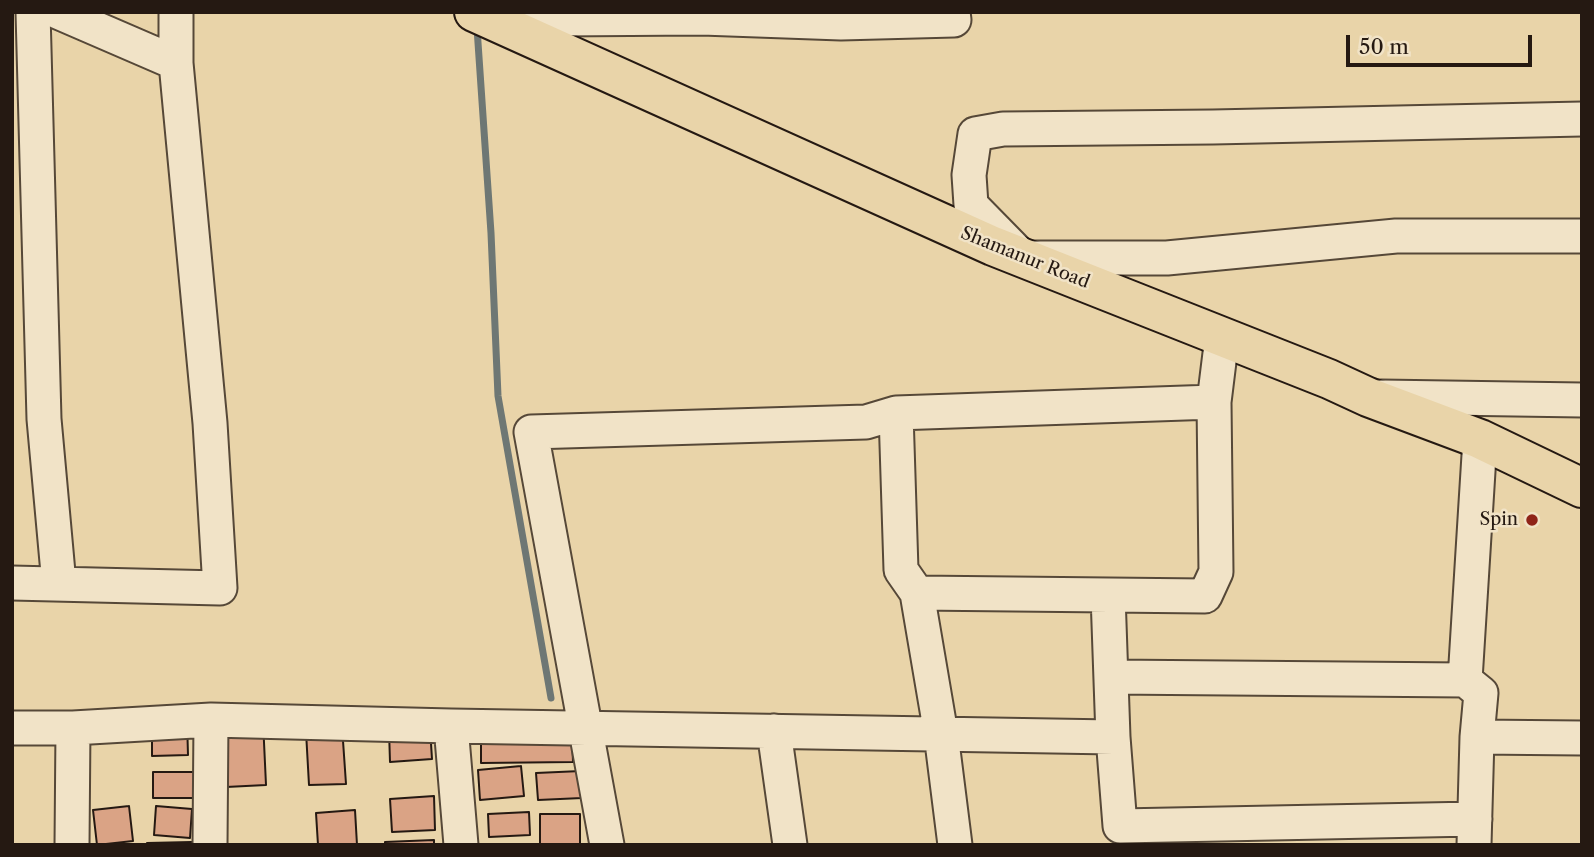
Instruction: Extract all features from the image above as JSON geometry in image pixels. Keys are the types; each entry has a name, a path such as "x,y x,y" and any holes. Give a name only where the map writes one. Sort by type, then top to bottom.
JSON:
{"main road":[{"name":"Shamanur Road","path":"491,20 993,246 1329,379 1368,397 1480,439 1582,488"}],"street":[{"path":"33,12 44,419 59,584"},
{"path":"58,12 176,63"},
{"path":"12,583 220,588 210,423 176,63 176,12"},
{"path":"491,20 702,18 841,23 954,20 953,12"},
{"path":"1582,119 1213,127 1003,128 975,134 969,176 971,205 1023,258 1167,258 1396,236 1582,236"},
{"path":"917,593 1205,596 1216,572 1213,402 1222,337"},
{"path":"1368,397 1582,400"},
{"path":"607,845 531,432 866,422 896,413 1213,402"},
{"path":"896,413 901,570 917,593 942,734 955,845"},
{"path":"1465,680 1480,439"},
{"path":"1108,595 1113,737 1120,835 1474,832 1480,693 1465,680 1111,677"},
{"path":"12,728 72,728 211,719 450,726 1113,737"},
{"path":"210,845 211,719"},
{"path":"450,726 461,845"},
{"path":"72,728 72,845"},
{"path":"774,731 790,845"},
{"path":"1477,737 1582,738"}],"building":[{"path":"341,712 346,784 309,785 305,714"},
{"path":"187,720 188,755 152,756 152,721"},
{"path":"263,721 266,785 226,787 223,723"},
{"path":"430,728 432,759 390,762 389,730"},
{"path":"572,731 573,762 481,763 481,733"},
{"path":"521,766 524,796 480,800 478,770"},
{"path":"581,771 582,798 538,800 536,773"},
{"path":"153,772 195,772 195,798 153,798"},
{"path":"434,796 435,830 392,832 390,799"},
{"path":"129,806 133,841 97,845 93,810"},
{"path":"156,806 192,809 190,838 154,835"},
{"path":"355,810 357,845 318,845 316,813"},
{"path":"529,812 530,835 489,837 488,814"},
{"path":"540,814 580,814 580,845 540,845"},
{"path":"434,840 434,845 385,845 385,842"},
{"path":"192,842 192,845 147,845 147,843"}],"waterway":[{"path":"477,28 491,233 498,396 551,698"}],"place":[{"name":"Spin","path":"1532,520"}]}
